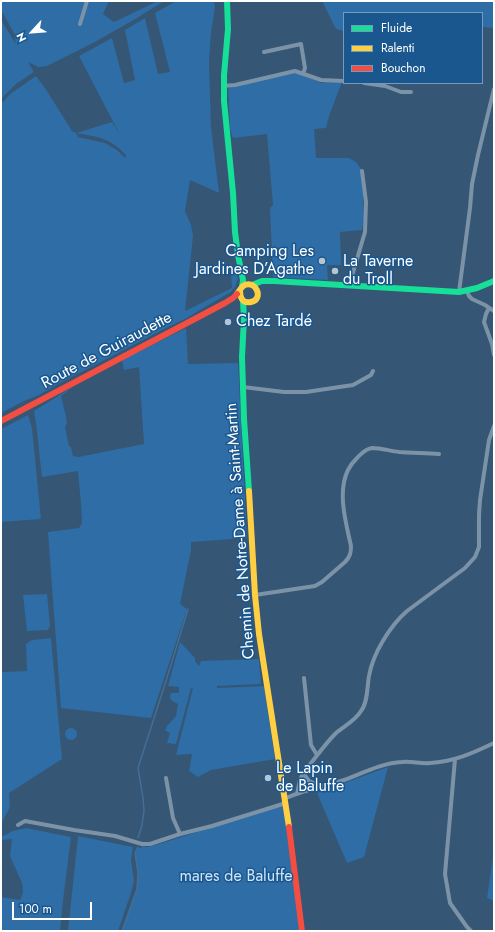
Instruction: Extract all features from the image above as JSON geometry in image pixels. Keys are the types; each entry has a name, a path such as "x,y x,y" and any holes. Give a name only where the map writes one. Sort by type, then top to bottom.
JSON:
{"street":[{"path":"80,24 87,1"},
{"path":"223,1 227,12"},
{"path":"227,1 228,29 224,62 224,100 233,193 235,232 241,270 243,280 239,294 246,302 254,301 257,298 257,290 251,285 241,270"},
{"path":"264,52 301,44 305,68 303,74"},
{"path":"224,86 235,85 295,71 321,80 343,81"},
{"path":"371,84 385,86 397,92 412,92"},
{"path":"459,292 472,184 494,89"},
{"path":"349,286 365,232 366,202 362,171"},
{"path":"241,288 246,284 251,285 262,281 459,292 468,291 494,281"},
{"path":"257,290 262,285 270,282"},
{"name":"Route de Guiraudette","path":"1,421 225,303 234,297 241,288"},
{"path":"468,291 469,296 472,299 494,311"},
{"name":"Route de Guiraudette","path":"225,303 243,300"},
{"name":"Chemin de Notre-Dame à Saint-Martin","path":"243,300 243,387 255,595 259,634 286,801 302,931"},
{"name":"Chemin de Notre-Dame à Saint-Martin","path":"244,318 250,302"},
{"path":"489,308 484,322 492,344 494,355"},
{"path":"243,387 284,392 306,392 353,385 371,375 373,371"},
{"path":"297,794 303,773 333,736 357,717 362,710 365,702 371,668 378,651 391,628 407,611 471,563 477,554 480,543 480,500 489,440 494,426"},
{"path":"255,595 315,586 322,582 348,559 351,552 351,546 343,499 344,484 347,471 365,451 372,448 402,452 439,454"},
{"path":"304,678 311,745 317,755"},
{"path":"18,825 25,822 115,836 142,844 150,844 180,834 212,826 286,801 297,794 344,780 382,766 403,762 442,762 471,754 494,744"},
{"path":"454,759 445,874 450,903 471,931"},
{"path":"303,773 309,781 321,786"},
{"path":"166,778 173,818 180,834"}],"green space":[{"path":"1,1 109,1 103,14 114,22 158,1 164,1 95,42 47,66 38,67 28,62 34,72 16,84 1,99 1,20 16,44 14,33 1,10"},
{"path":"176,1 214,1 215,7 209,62 211,127 219,193 190,180 185,211 191,225 193,236 185,311 232,288 230,263 234,267 238,278 236,285 231,292 187,318 39,395 1,413 1,104 10,94 36,76 72,131 76,133 112,122 120,135 79,56 112,38 124,83 135,80 125,30 145,18 158,74 170,72 155,13","holes":["76,133 104,139 120,149 126,155 125,158 117,150 105,143 78,137"]},
{"path":"322,1 494,1 494,28 483,27 483,12 343,12 343,31 336,29"},
{"path":"295,72 321,83 342,82 326,128 314,129 316,158 349,158 356,162 361,169 364,219 362,230 340,232 341,265 327,265 328,280 273,277 270,208 273,205 267,134 233,138 230,129 228,88"},
{"path":"186,328 188,364 238,363 247,538 191,542 191,550 180,604 187,609 151,718 61,708 48,532 79,528 82,523 78,471 42,477 34,411 74,386 61,396 66,416 67,424 65,427 73,456 78,457 144,444 139,367 124,370 122,360"},
{"path":"28,415 32,428 41,519 1,522 1,429"},
{"path":"47,594 50,626 48,630 27,631 23,595"},
{"path":"51,638 62,759 9,793 10,807 1,824 1,672 27,671 26,644 32,640"},
{"path":"180,642 195,658 195,661 199,666 201,661 259,659 261,684 217,686 217,688 264,686 275,759 211,770 198,777 189,771 192,754 176,755 193,688 191,688 176,744 167,743 170,733 165,730 176,716 178,704 170,698 171,693 179,693 179,687 168,686"},
{"path":"69,728 73,728 77,734 73,740 69,740 65,736 65,732"},
{"path":"388,767 364,857 347,863 317,793"},
{"name":"mares de Baluffe","path":"283,805 301,931 122,931 137,889 138,873 135,853 138,848 141,848 142,846 147,847 156,845"},
{"path":"26,828 71,837 60,931 1,931 1,897 20,900 23,892 22,883 10,856 12,839 1,840 1,837 13,831"},
{"path":"78,836 133,847 131,860 134,881 118,931 68,931"},
{"path":"494,851 494,901 487,898"}],"waterway":[{"path":"138,838 144,811 138,768 188,609"},
{"path":"122,931 137,889 138,873 135,853 138,847"}],"traffic: fast":[{"path":"227,1 228,29 224,75 224,101 233,193 235,232 243,280 242,287"},
{"path":"252,285 262,281 274,281 459,292 477,288 494,281"},
{"path":"243,301 244,318 242,357 244,419 249,491"}],"traffic: slow":[{"path":"237,294 241,289 243,286 247,284 254,287 258,294 255,300 245,302 240,295 240,290"},
{"path":"249,491 255,595 259,634 289,827"}],"traffic: jam":[{"path":"1,421 225,303 237,294"},
{"path":"289,827 302,931"}],"place":[{"name":"Camping Les Jardines D’Agathe","path":"322,261"},
{"name":"La Taverne du Troll","path":"335,271"},
{"name":"Chez Tardé","path":"228,322"},
{"name":"Le Lapin de Baluffe","path":"268,778"}]}
